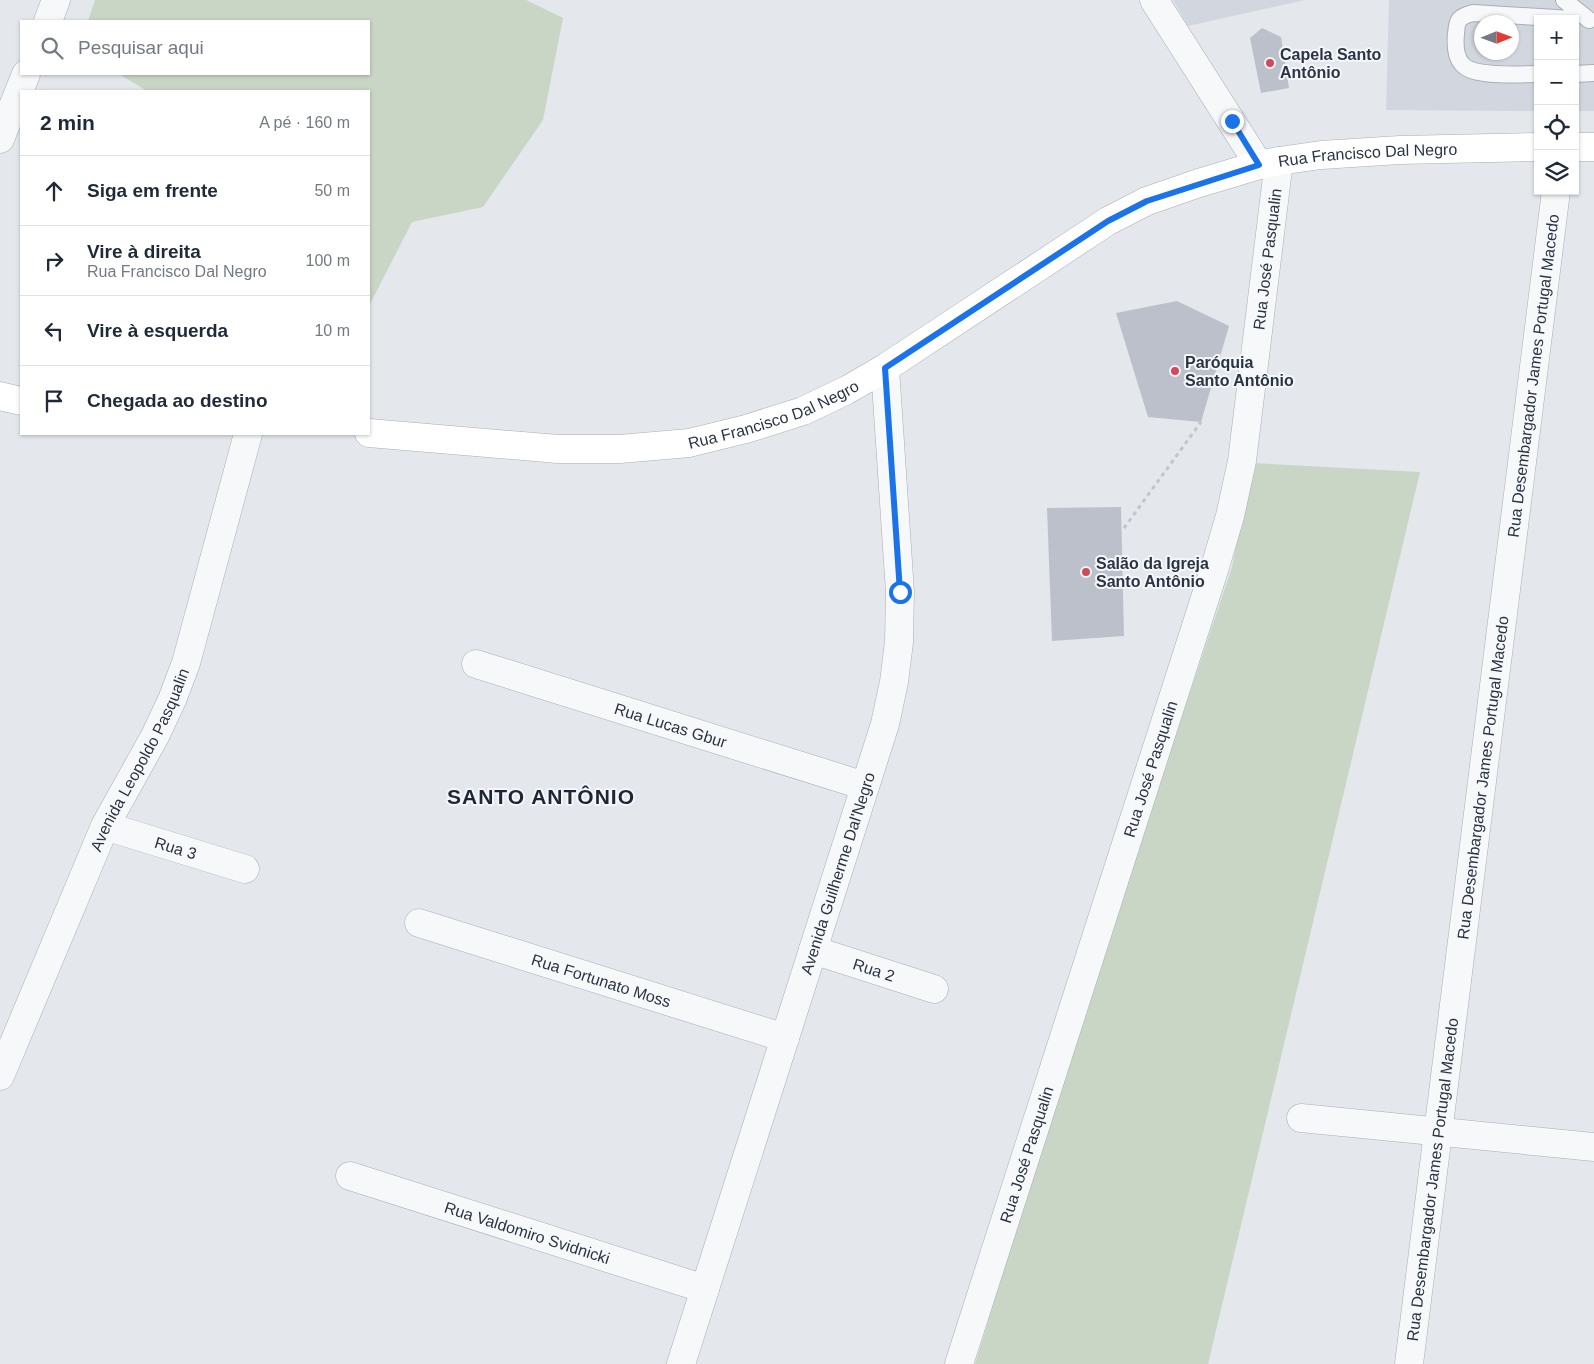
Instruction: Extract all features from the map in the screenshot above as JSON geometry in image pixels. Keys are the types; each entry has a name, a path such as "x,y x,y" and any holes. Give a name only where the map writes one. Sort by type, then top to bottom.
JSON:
{"street":[{"path":"48,20 56,0"},
{"path":"1154,0 1269,163"},
{"path":"0,139 26,75"},
{"name":"Rua Francisco Dal Negro","path":"370,433 558,449 620,449 689,443 746,429 803,411 847,390 885,368 1108,221 1147,201 1269,163 1321,155 1400,150 1534,147"},
{"path":"1579,147 1594,147"},
{"name":"Rua José Pasqualin","path":"959,1364 1230,516 1242,461 1269,163"},
{"name":"Rua Desembargador James Portugal Macedo","path":"1409,1364 1555,195"},
{"name":"Avenida Guilherme Dal'Negro","path":"681,1364 885,724 894,682 899,642 900,592 885,368"},
{"path":"0,396 20,401"},
{"name":"Avenida Leopoldo Pasqualin","path":"0,1076 105,826 155,736 184,670 248,435"},
{"name":"Rua Lucas Gbur","path":"476,664 865,786"},
{"name":"Rua 3","path":"105,826 245,869"},
{"name":"Rua Fortunato Moss","path":"418,923 785,1038"},
{"name":"Rua 2","path":"813,950 934,989"},
{"path":"1301,1118 1594,1148"},
{"name":"Rua Valdomiro Svidnicki","path":"350,1176 705,1289"}],"lane":[{"path":"1564,0 1586,20"},
{"path":"1534,17 1473,13 1463,16 1456,23 1455,49 1462,65 1477,73 1534,74"},
{"path":"1579,74 1594,73"}],"path":[{"path":"1124,528 1200,422"}],"shaded area":[{"path":"1173,0 1305,0 1188,26"},
{"path":"1389,0 1594,0 1594,111 1579,111 1579,15 1534,15 1534,111 1386,110"}],"green space":[{"path":"95,0 526,0 563,18 543,120 483,207 412,222 370,304 370,90 145,90 121,75 370,75 370,20 88,20"},
{"path":"1252,463 1420,472 1208,1364 975,1364 1080,1021 1232,567"}],"building":[{"name":"Capela Santo Antônio","path":"1262,28 1281,37 1289,88 1261,93 1250,38"},
{"name":"Paróquia Santo Antônio","path":"1177,301 1229,326 1201,422 1148,417 1116,313"},
{"name":"Salão da Igreja Santo Antônio","path":"1121,507 1124,636 1052,641 1047,508"}],"place":[{"name":"Capela Santo Antônio","path":"1270,63"},
{"name":"Paróquia Santo Antônio","path":"1175,371"},
{"name":"Salão da Igreja Santo Antônio","path":"1086,572"}],"district":[{"name":"SANTO ANTÔNIO","path":"541,797"}],"route":[{"path":"900,592 885,368 1108,221 1147,201 1259,165 1232,121"}]}
